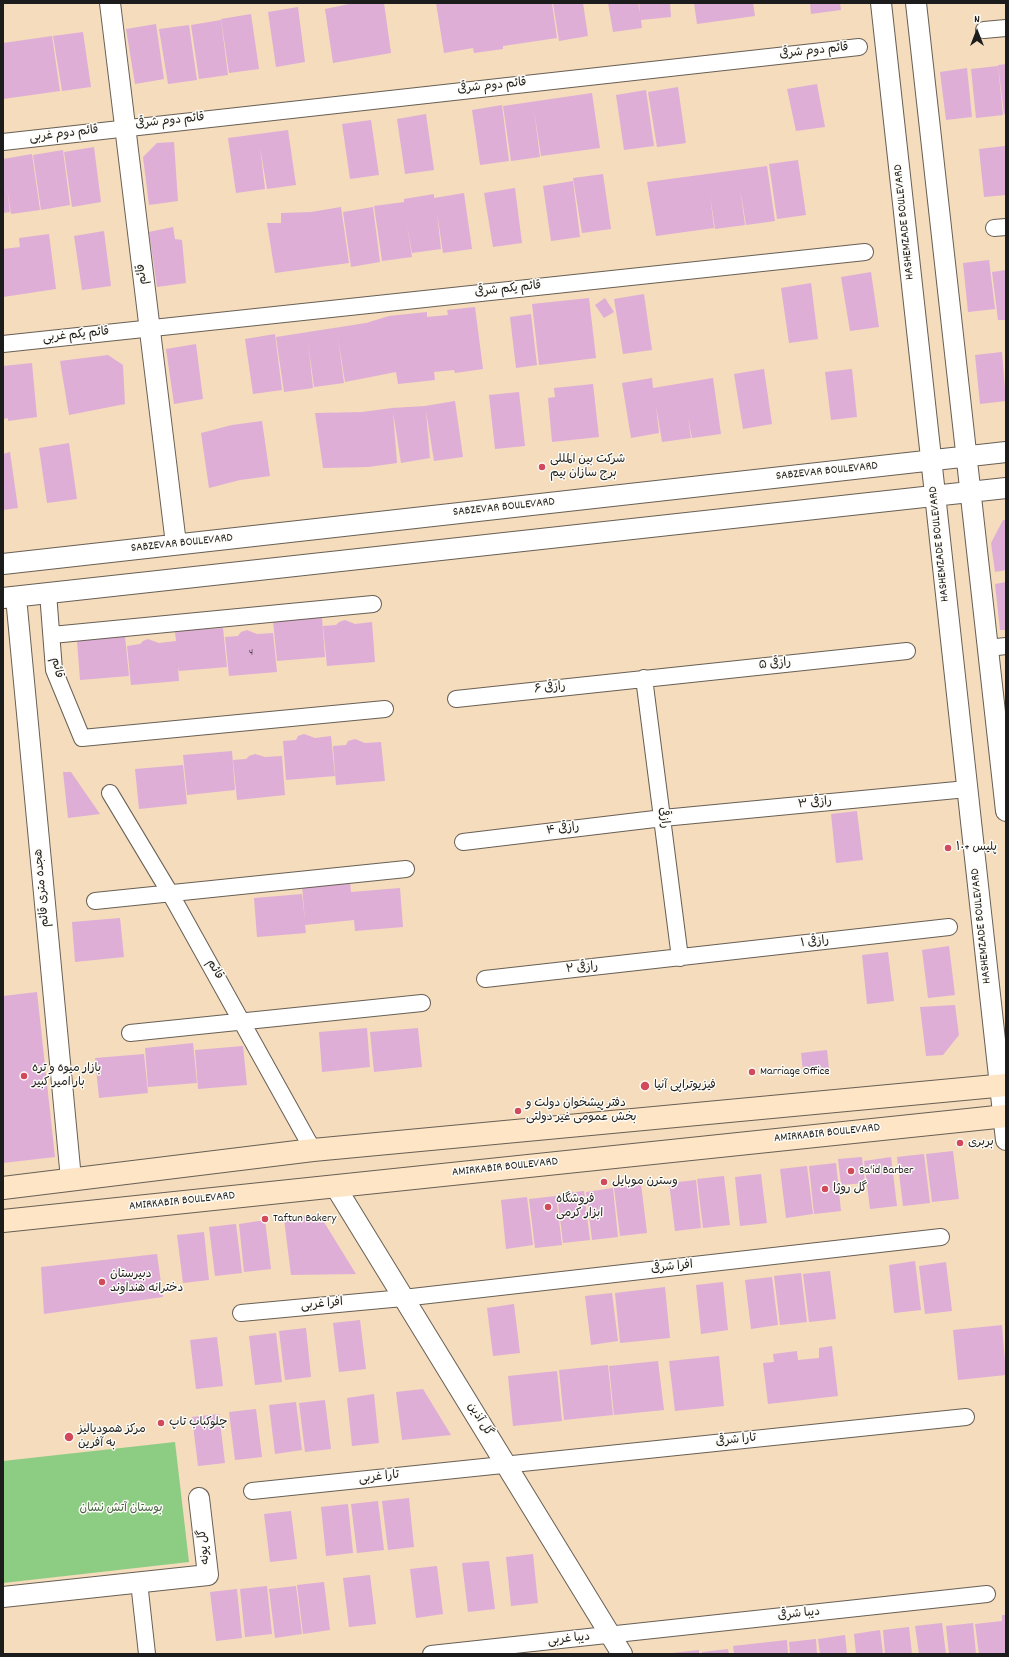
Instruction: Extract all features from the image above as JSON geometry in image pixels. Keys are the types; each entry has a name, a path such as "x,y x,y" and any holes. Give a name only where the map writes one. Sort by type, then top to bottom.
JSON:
{"main road":[{"path":"3,1188 314,1150 1003,1085"},
{"name":"AMIRKABIR BOULEVARD","path":"3,1221 1005,1116"}],"street":[{"name":"قائم","path":"110,3 176,544"},
{"name":"HASHEMZADE BOULEVARD","path":"881,3 967,789 1003,1085 1006,1140"},
{"path":"916,3 970,492 997,647 1006,811"},
{"path":"984,30 1006,28"},
{"name":"قائم دوم شرقی","path":"125,127 858,47"},
{"name":"قائم دوم غربی","path":"3,142 125,127"},
{"name":"قائم یکم شرقی","path":"150,328 865,252"},
{"name":"قائم یکم غربی","path":"3,344 150,328"},
{"name":"SABZEVAR BOULEVARD","path":"3,564 1006,452"},
{"path":"9,598 1006,488"},
{"name":"قائم","path":"48,593 54,670 82,738 385,709"},
{"name":"هجده متری قائم","path":"9,598 71,1179"},
{"path":"52,635 373,604"},
{"name":"رازقی ۵","path":"644,678 907,652"},
{"name":"رازقی ۶","path":"456,699 644,678"},
{"name":"رازقی","path":"644,678 680,958"},
{"name":"رازقی ۳","path":"663,818 967,789"},
{"name":"قائم","path":"110,792 243,1022 314,1150"},
{"name":"رازقی ۴","path":"463,842 663,818"},
{"path":"95,901 406,869"},
{"name":"رازقی ۱","path":"680,958 949,927"},
{"name":"رازقی ۲","path":"485,979 680,958"},
{"path":"130,1033 422,1003"},
{"name":"گل آذین","path":"335,1186 622,1654"},
{"name":"افرا شرقی","path":"403,1298 941,1237"},
{"name":"افرا غربی","path":"241,1313 403,1298"},
{"name":"تارا شرقی","path":"506,1465 966,1417"},
{"name":"تارا غربی","path":"252,1491 506,1465"},
{"name":"گل پونه","path":"3,1597 208,1575 199,1498"},
{"path":"139,1582 147,1654"},
{"name":"دیبا شرقی","path":"611,1635 987,1594"},
{"name":"دیبا غربی","path":"431,1654 611,1635"}],"green space":[{"name":"بوستان آتش نشان","path":"175,1442 189,1562 3,1583 3,1461"}],"building":[{"path":"354,3 384,3 391,53 333,63 325,9"},
{"path":"436,3 552,3 557,38 503,46 503,49 474,53 473,48 444,53"},
{"path":"553,3 583,3 588,36 559,41"},
{"path":"608,3 638,3 640,13 639,3 670,3 671,17 641,20 642,28 613,32"},
{"path":"694,3 753,3 755,16 697,24"},
{"path":"810,3 840,3 841,10 811,14"},
{"path":"298,7 305,62 276,67 268,12"},
{"path":"251,14 259,69 229,73 221,19"},
{"path":"221,20 228,75 199,79 191,25"},
{"path":"156,24 164,79 135,84 126,29"},
{"path":"189,25 197,80 168,84 159,29"},
{"path":"83,32 91,87 62,91 53,36"},
{"path":"52,36 60,91 3,99 3,43"},
{"path":"1006,64 1006,113 1004,114 998,65"},
{"path":"998,66 1003,115 976,118 971,69"},
{"path":"967,68 972,117 946,120 940,72"},
{"path":"817,84 825,127 796,131 787,89"},
{"path":"678,87 686,143 657,147 648,92"},
{"path":"646,90 654,146 624,150 616,95"},
{"path":"592,93 600,148 541,156 534,110 540,157 511,161 503,106"},
{"path":"502,105 509,161 480,165 472,110"},
{"path":"426,114 434,170 405,174 397,119"},
{"path":"371,120 379,175 350,179 342,124"},
{"path":"288,130 296,185 267,189 260,147 265,189 236,193 228,138"},
{"path":"174,142 178,201 149,205 143,157 157,143"},
{"path":"1005,146 1006,195 984,197 979,149"},
{"path":"94,147 101,202 72,207 64,152"},
{"path":"63,150 70,205 41,210 33,155"},
{"path":"32,154 40,210 11,214 7,187 10,212 3,213 3,159"},
{"path":"798,160 806,215 777,219 769,164"},
{"path":"767,166 775,221 746,225 740,188 745,225 715,229 710,195 714,228 656,236 647,182"},
{"path":"603,174 611,229 582,233 573,178"},
{"path":"573,181 580,237 551,241 543,186"},
{"path":"515,188 522,243 493,247 484,193"},
{"path":"464,193 472,249 443,253 437,213 441,249 412,253 407,224 412,257 382,261 374,206 404,202 404,199 434,194 434,198"},
{"path":"341,207 349,263 275,273 267,223 281,223 281,213 311,212"},
{"path":"373,207 380,262 351,267 343,212"},
{"path":"173,227 175,239 182,240 186,283 157,287 149,232"},
{"path":"104,231 111,286 82,290 74,236"},
{"path":"49,234 56,289 3,297 3,249 20,247 19,238"},
{"path":"989,260 995,309 968,312 963,263"},
{"path":"1006,270 1006,320 998,320 992,272"},
{"path":"871,272 879,327 850,331 841,277"},
{"path":"811,283 818,339 789,343 781,288"},
{"path":"644,294 652,350 623,354 614,299"},
{"path":"589,298 596,358 539,365 532,304"},
{"path":"605,298 614,312 604,318 595,305"},
{"path":"475,307 483,369 455,373 454,370 434,372 435,380 398,384 396,372 345,382 338,338 344,383 314,387 308,342 313,388 284,392 276,337 366,323 389,316 427,312 427,317 448,315 447,310"},
{"path":"531,314 537,365 516,368 510,317"},
{"path":"275,334 282,390 253,394 245,339"},
{"path":"196,344 203,399 174,404 166,349"},
{"path":"1002,352 1006,401 980,404 975,355"},
{"path":"108,355 123,365 125,404 69,415 60,361"},
{"path":"32,363 37,417 8,421 8,418 3,419 3,366"},
{"path":"764,369 772,424 743,429 734,374"},
{"path":"852,369 857,417 831,420 825,372"},
{"path":"652,378 653,388 713,378 721,434 692,438 688,418 691,438 662,442 656,406 659,433 631,438 622,383"},
{"path":"593,384 599,437 552,442 548,398 555,397 554,388"},
{"path":"519,392 525,446 495,449 489,395"},
{"path":"455,401 463,457 434,461 426,411 430,458 401,463 393,412 397,463 368,467 323,468 315,413 362,412 425,406"},
{"path":"262,421 270,476 240,480 209,488 201,433 232,425"},
{"path":"69,443 77,499 47,503 39,448"},
{"path":"10,452 18,508 3,510 3,454"},
{"path":"1003,520 1006,520 1006,570 995,572 991,543"},
{"path":"1006,582 1006,630 1000,630 995,584"},
{"path":"301,616 305,619 322,617 325,657 277,661 273,621"},
{"path":"345,620 355,624 372,622 375,662 327,666 323,626 336,625"},
{"path":"191,627 203,627 207,629 223,628 227,667 179,671 178,667 179,681 131,685 127,646 140,644 148,639 159,643 176,641 175,632 188,630"},
{"path":"247,630 257,634 273,633 277,672 229,676 225,637 238,636 241,632"},
{"path":"104,635 109,638 125,636 129,676 80,680 77,641"},
{"path":"304,734 315,738 331,736 335,776 286,780 283,741 296,740 298,736"},
{"path":"355,739 365,743 381,742 385,781 336,785 333,746 346,745 348,741"},
{"path":"232,751 235,790 187,795 183,755"},
{"path":"255,754 265,757 282,756 285,795 237,800 233,760 246,759"},
{"path":"183,765 187,804 139,809 135,769"},
{"path":"63,772 71,772 100,814 68,818"},
{"path":"857,811 863,860 836,863 831,814"},
{"path":"350,881 351,892 400,888 403,927 355,931 354,920 305,925 306,933 257,937 254,898 302,894 305,921 302,885"},
{"path":"120,918 124,957 75,962 72,922"},
{"path":"949,946 955,995 928,998 922,950"},
{"path":"888,952 894,1001 867,1004 862,955"},
{"name":"بازار میوه و تره بار امیر کبیر","path":"37,992 55,1157 3,1163 3,996"},
{"path":"955,1005 959,1035 943,1055 926,1056 920,1007"},
{"path":"367,1028 370,1067 322,1072 319,1032"},
{"path":"418,1028 422,1067 374,1072 370,1032"},
{"path":"193,1043 197,1083 148,1087 145,1048"},
{"path":"243,1046 247,1085 198,1089 195,1050"},
{"path":"827,1050 829,1068 803,1071 801,1053"},
{"path":"144,1054 148,1093 99,1098 95,1058"},
{"path":"953,1151 959,1199 932,1202 926,1154"},
{"path":"924,1154 930,1203 903,1206 897,1157"},
{"name":"Sa'id Barber","path":"862,1157 865,1183 841,1185 838,1159"},
{"path":"891,1157 897,1206 870,1209 864,1161"},
{"name":"گل روژا","path":"836,1163 841,1211 814,1214 809,1166"},
{"path":"807,1166 813,1214 786,1218 780,1169"},
{"path":"761,1174 767,1223 740,1226 735,1177"},
{"path":"724,1176 730,1225 703,1228 697,1179"},
{"path":"696,1180 701,1228 675,1231 669,1183"},
{"path":"641,1184 647,1233 620,1236 614,1188"},
{"path":"613,1188 618,1237 592,1240 586,1192"},
{"path":"584,1191 590,1240 563,1243 557,1194"},
{"path":"556,1196 562,1245 535,1248 529,1199"},
{"path":"527,1197 533,1245 506,1249 501,1200"},
{"path":"319,1214 356,1274 291,1275 284,1219"},
{"path":"265,1220 271,1269 244,1272 239,1224"},
{"path":"236,1224 242,1273 215,1276 209,1227"},
{"path":"204,1232 209,1280 183,1283 177,1235"},
{"name":"دبیرستان دخترانه هنداوند","path":"157,1254 163,1297 44,1314 41,1267"},
{"path":"915,1261 921,1310 894,1313 889,1265"},
{"path":"946,1262 952,1311 925,1314 919,1266"},
{"path":"830,1271 836,1319 809,1322 803,1274"},
{"path":"801,1273 807,1322 780,1325 774,1276"},
{"path":"772,1277 778,1325 751,1329 745,1280"},
{"path":"723,1282 728,1330 701,1334 696,1285"},
{"path":"665,1287 670,1338 620,1343 615,1293"},
{"path":"612,1293 618,1341 591,1345 585,1296"},
{"path":"514,1304 520,1353 493,1356 487,1308"},
{"path":"360,1320 366,1369 339,1372 333,1323"},
{"path":"1002,1325 1006,1375 958,1380 953,1330"},
{"path":"306,1328 311,1377 285,1380 279,1331"},
{"path":"276,1333 282,1382 255,1385 249,1336"},
{"path":"217,1337 223,1386 196,1389 190,1340"},
{"path":"832,1346 838,1396 768,1404 763,1363 774,1362 773,1354 797,1351 798,1360 819,1358 819,1348"},
{"path":"719,1356 724,1406 675,1411 669,1361"},
{"path":"658,1361 664,1410 614,1415 609,1366"},
{"path":"608,1365 613,1415 564,1420 559,1370"},
{"path":"557,1371 562,1421 513,1426 508,1376"},
{"path":"423,1389 451,1435 402,1440 396,1392"},
{"path":"374,1394 379,1443 352,1446 347,1398"},
{"path":"325,1400 331,1449 305,1452 299,1403"},
{"path":"296,1402 302,1450 275,1454 269,1405"},
{"path":"256,1409 262,1457 235,1460 229,1412"},
{"path":"219,1414 225,1463 198,1466 192,1417"},
{"path":"409,1498 414,1547 388,1550 382,1501"},
{"path":"378,1501 384,1550 357,1553 351,1504"},
{"path":"348,1504 353,1553 326,1556 321,1507"},
{"path":"291,1511 297,1559 270,1562 264,1514"},
{"path":"533,1554 538,1603 511,1606 506,1557"},
{"path":"489,1561 495,1609 468,1612 462,1563"},
{"path":"437,1566 443,1614 416,1618 410,1569"},
{"path":"370,1575 376,1624 349,1627 343,1578"},
{"path":"324,1582 330,1630 303,1634 297,1585"},
{"path":"267,1586 272,1634 245,1637 240,1589"},
{"path":"296,1586 302,1634 275,1638 269,1589"},
{"path":"237,1589 242,1638 216,1641 210,1592"},
{"path":"1002,1615 1006,1615 1006,1654 979,1654 975,1624 1002,1621"},
{"path":"942,1623 946,1654 919,1654 915,1626"},
{"path":"973,1623 976,1654 949,1654 946,1626"},
{"path":"909,1627 912,1654 885,1654 883,1630"},
{"path":"880,1630 883,1654 856,1654 854,1634"},
{"path":"845,1635 847,1654 820,1654 818,1639"},
{"path":"816,1639 817,1654 790,1654 789,1642"},
{"path":"787,1640 788,1654 734,1654 733,1646"},
{"path":"728,1649 729,1654 702,1654 702,1652"},
{"path":"699,1650 699,1654 672,1654 672,1653"}],"place":[{"name":"شرکت بین المللی برج سازان بیم","path":"542,467"},
{"name":"پلیس +۱۰","path":"948,848"},
{"name":"Marriage Office","path":"752,1072"},
{"name":"بازار میوه و تره بار امیر کبیر","path":"24,1076"},
{"name":"فیزیوتراپی آنیا","path":"645,1086"},
{"name":"دفتر پیشخوان دولت و بخش عمومی غیر دولتی","path":"518,1111"},
{"name":"بربری","path":"960,1143"},
{"name":"Sa'id Barber","path":"851,1171"},
{"name":"وسترن موبایل","path":"604,1182"},
{"name":"گل روژا","path":"825,1189"},
{"name":"فروشگاه ابزار کرمی","path":"548,1207"},
{"name":"Taftun Bakery","path":"265,1219"},
{"name":"دبیرستان دخترانه هنداوند","path":"102,1282"},
{"name":"چلوکباب تاپ","path":"161,1423"},
{"name":"مرکز همودیالیز به آفرین","path":"69,1437"}]}
